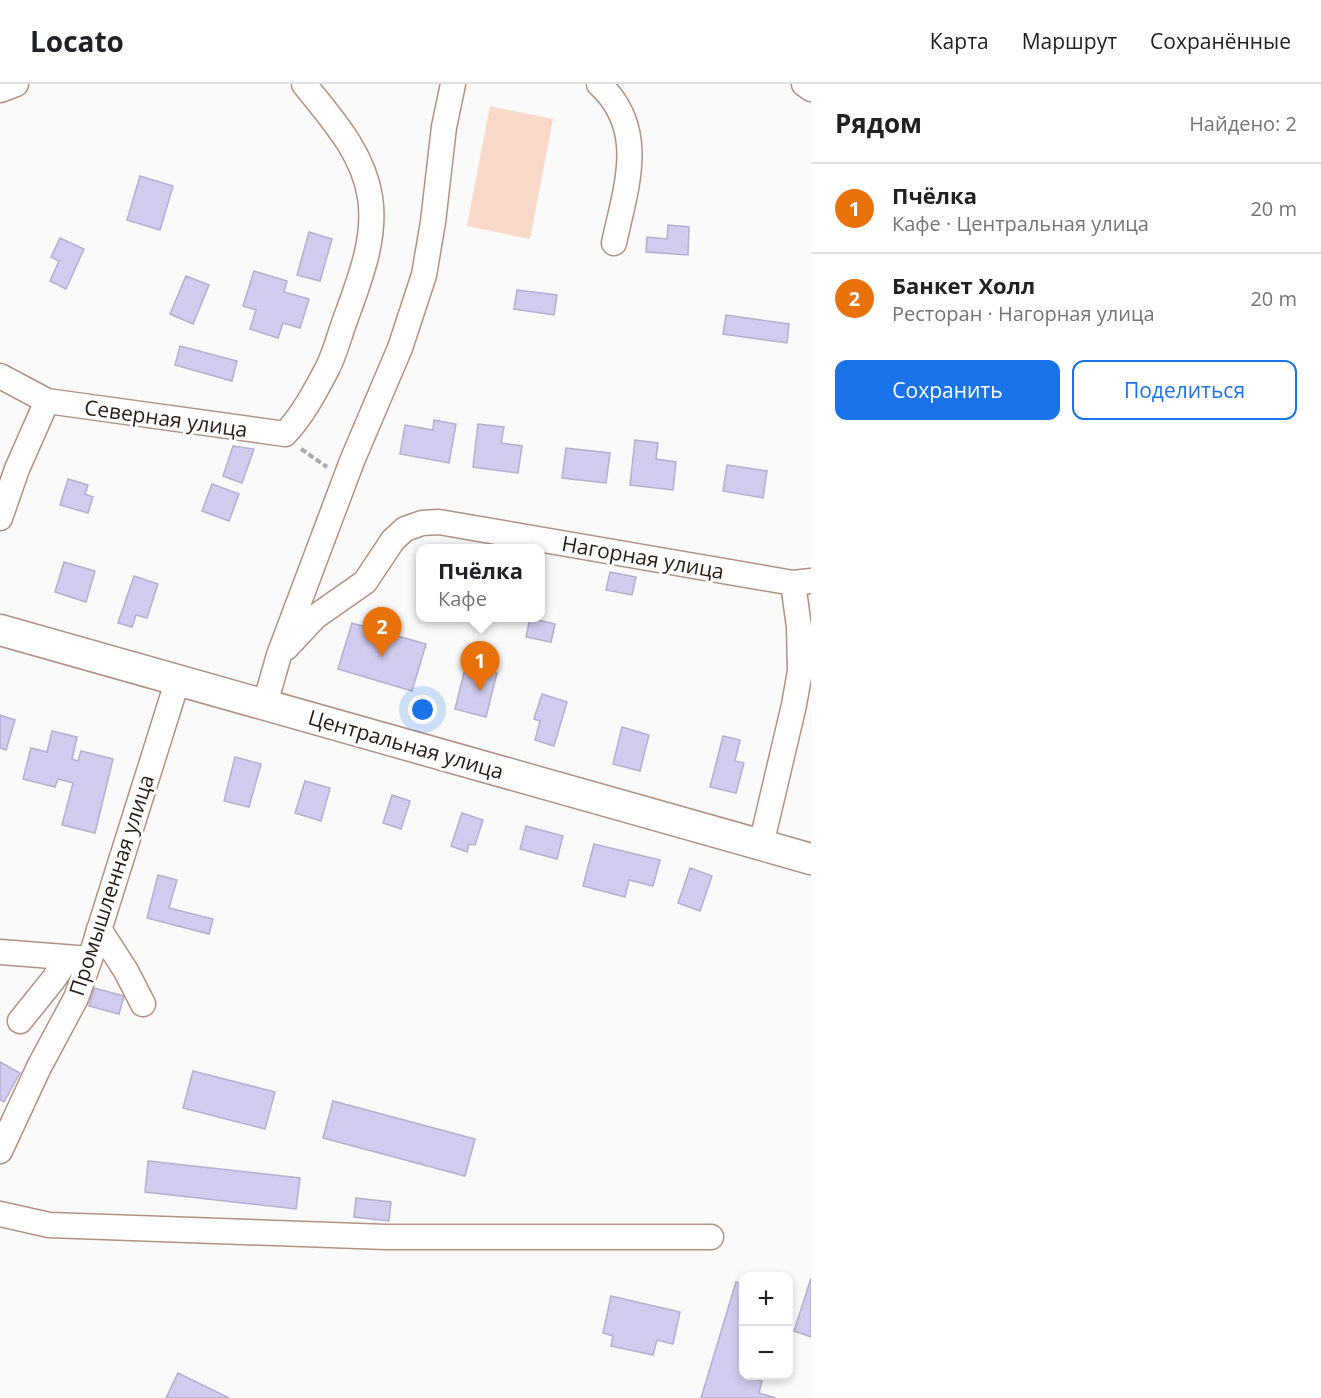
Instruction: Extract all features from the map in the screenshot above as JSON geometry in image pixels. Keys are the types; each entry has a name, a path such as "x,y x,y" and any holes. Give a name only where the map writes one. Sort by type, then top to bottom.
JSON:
{"main road":[{"name":"Центральная улица","path":"0,630 811,859"}],"street":[{"path":"0,90 16,84"},
{"path":"285,435 296,423 328,368 368,250 371,219 370,197 351,144 304,84"},
{"path":"265,704 279,655 346,478 400,348 424,275 433,222 444,127 453,84"},
{"path":"599,84 621,112 628,131 631,154 614,243"},
{"path":"804,84 811,89"},
{"name":"Северная улица","path":"0,376 47,401 285,435"},
{"path":"0,518 17,469 47,401"},
{"name":"Нагорная улица","path":"279,655 315,617 365,582 393,540 405,529 422,523 439,522 802,582"},
{"path":"761,845 800,671 799,627 802,582"},
{"name":"Промышленная улица","path":"0,1151 39,1067 76,998 79,958 99,928 178,679"},
{"path":"99,928 126,971 143,1004"},
{"path":"0,952 79,958"},
{"path":"20,1021 53,980 79,958"},
{"path":"0,1214 49,1225 375,1237 711,1237"}],"path":[{"path":"285,435 314,459 346,478"}],"shaded area":[{"path":"490,106 553,119 530,239 467,226"}],"building":[{"path":"140,176 173,186 160,230 127,220"},
{"path":"668,225 689,227 688,255 646,252 647,237 667,239"},
{"path":"309,232 332,239 320,281 297,275"},
{"path":"60,238 84,249 66,289 50,281 59,261 51,257"},
{"path":"254,271 287,281 284,292 309,299 300,328 283,323 278,338 250,329 256,310 243,306"},
{"path":"186,276 209,285 193,324 170,314"},
{"path":"517,290 557,295 554,315 514,309"},
{"path":"726,315 789,324 787,343 723,334"},
{"path":"180,346 237,361 232,381 175,365"},
{"path":"434,420 456,424 449,463 400,454 405,425 433,430"},
{"path":"478,424 504,427 501,443 522,446 518,473 473,467"},
{"path":"635,440 658,443 656,459 676,462 673,490 630,485"},
{"path":"233,446 254,449 242,483 223,476"},
{"path":"566,448 610,453 606,483 562,478"},
{"path":"727,465 767,471 763,498 723,491"},
{"path":"68,479 88,485 85,494 93,497 88,513 60,505"},
{"path":"212,484 239,494 229,521 202,511"},
{"path":"64,562 95,571 86,602 55,592"},
{"path":"610,572 636,577 632,595 606,590"},
{"path":"134,576 158,584 147,618 136,615 132,627 118,623"},
{"path":"529,622 555,624 551,642 526,637"},
{"path":"352,623 426,644 412,691 338,669"},
{"path":"466,665 497,673 486,717 455,709"},
{"path":"542,694 567,702 554,746 535,740 540,721 534,719"},
{"path":"0,715 15,720 6,750 0,748"},
{"path":"622,727 649,735 640,771 613,764"},
{"path":"52,731 77,737 72,759 78,761 81,751 113,759 95,833 62,825 73,783 58,779 55,787 23,779 31,748 47,752"},
{"path":"723,736 740,740 735,761 744,763 736,793 710,787"},
{"path":"235,757 261,764 249,807 224,801"},
{"path":"305,781 330,788 321,821 295,813"},
{"path":"392,795 410,801 401,829 383,823"},
{"path":"462,813 483,820 475,845 469,844 467,852 451,846"},
{"path":"526,826 563,836 557,859 520,849"},
{"path":"594,844 660,860 653,886 629,880 625,897 583,886"},
{"path":"690,868 712,876 700,911 678,903"},
{"path":"158,875 177,880 169,908 213,919 209,934 147,918"},
{"path":"94,988 124,996 119,1014 89,1006"},
{"path":"0,1062 20,1073 4,1102 0,1100"},
{"path":"193,1071 275,1092 265,1129 183,1108"},
{"path":"333,1101 475,1139 465,1176 323,1138"},
{"path":"148,1161 300,1178 296,1209 145,1192"},
{"path":"356,1198 391,1202 389,1221 354,1217"},
{"path":"811,1278 811,1337 794,1331"},
{"path":"736,1282 739,1283 739,1380 762,1381 759,1393 776,1398 701,1398"},
{"path":"611,1296 680,1312 673,1344 657,1340 653,1355 611,1346 613,1336 603,1333"},
{"path":"178,1373 229,1398 166,1398"}],"place":[{"name":"Банкет Холл","path":"382,657"},
{"name":"Пчёлка","path":"480,691"}]}
